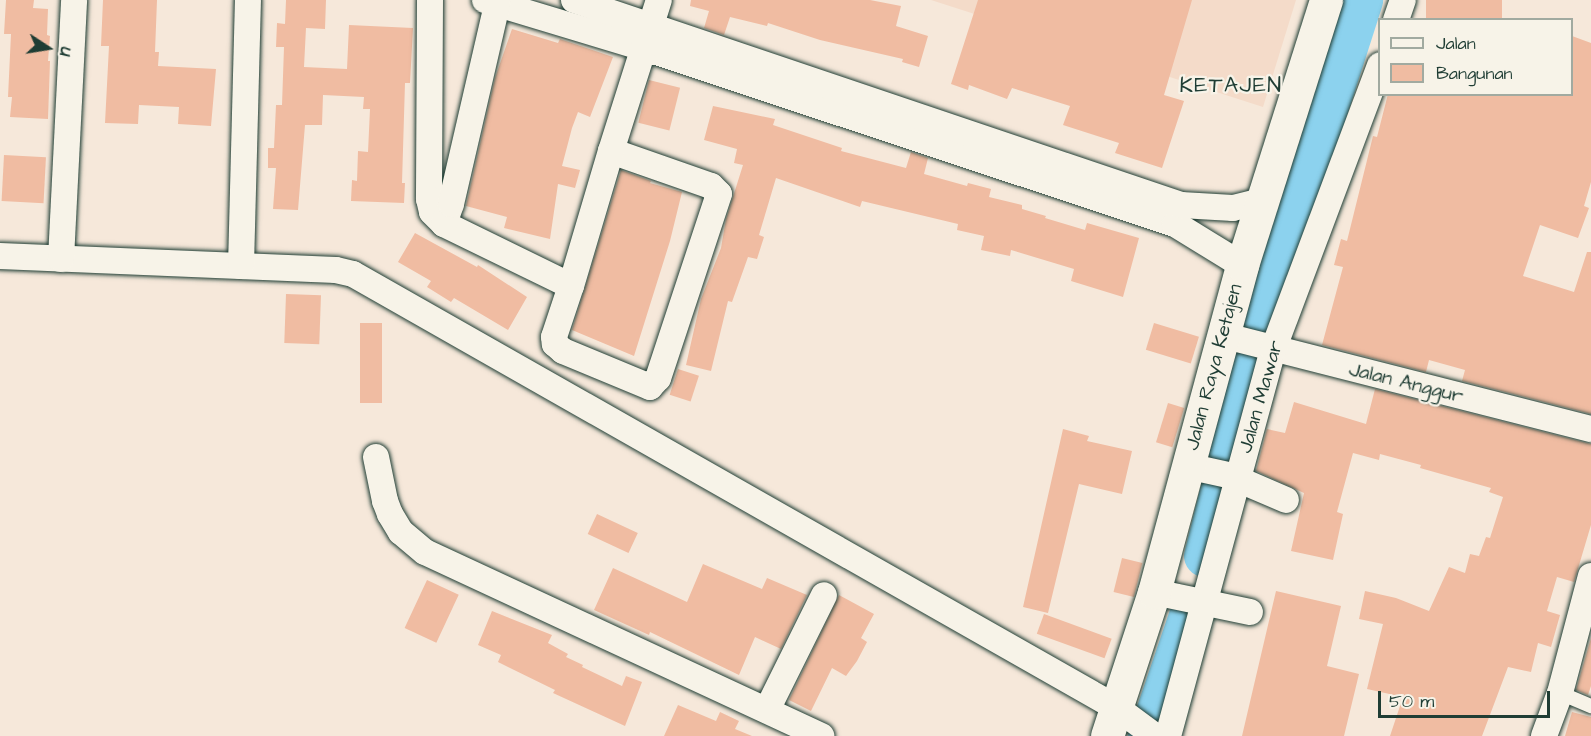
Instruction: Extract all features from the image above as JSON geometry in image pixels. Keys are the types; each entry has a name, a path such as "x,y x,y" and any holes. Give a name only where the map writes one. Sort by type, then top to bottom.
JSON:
{"street":[{"path":"61,259 74,0"},
{"path":"241,266 248,0"},
{"path":"429,0 429,199 432,212 444,224 571,286"},
{"path":"574,0 647,37"},
{"path":"611,151 711,186 719,194 654,385 643,386 558,347 555,333 571,286 611,151 659,0"},
{"name":"Jalan Raya Ketajen","path":"1118,721 1181,597 1193,466 1242,264 1326,0"},
{"path":"1397,18 1403,0"},
{"path":"444,224 451,204 491,2 540,8 647,37 1178,214 1242,264"},
{"name":"Jalan Mawar","path":"1168,736 1181,597 1232,478 1268,348 1378,70"},
{"path":"1178,214 1233,208 1262,201"},
{"path":"0,256 336,270 353,274 1118,721 1155,736"},
{"name":"Jalan Anggur","path":"1226,336 1591,429"},
{"path":"376,456 385,501 390,514 401,532 425,552 821,736"},
{"path":"1193,466 1232,478 1286,500"},
{"path":"1544,736 1560,693 1591,576"},
{"path":"767,710 824,595"},
{"path":"1181,597 1250,612"}],"lane":[{"path":"1560,693 1591,706"}],"shaded area":[{"path":"931,0 1296,0 1263,107"}],"building":[{"path":"6,0 34,0 33,8 48,9 47,35 50,36 48,61 50,61 48,119 10,117 12,97 8,97 11,34 4,34"},
{"path":"103,0 157,0 155,52 159,52 158,66 216,69 211,126 178,124 179,107 139,105 138,124 105,123 109,46 101,46"},
{"path":"286,0 326,0 325,29 306,28 304,67 347,69 349,25 413,28 410,83 405,83 402,183 405,183 404,203 351,201 352,180 357,181 358,151 368,152 370,109 363,109 364,97 323,95 322,125 305,125 298,210 273,209 276,168 268,168 268,148 274,148 276,105 282,105 284,47 276,47 277,23 285,24"},
{"path":"691,0 870,0 901,6 896,26 928,36 919,67 902,62 903,59 820,40 768,23 767,26 730,17 724,35 704,28 709,11 690,6"},
{"path":"978,0 1192,0 1164,95 1184,101 1162,168 1115,153 1119,143 1063,125 1070,106 1012,88 1007,99 969,85 968,90 951,84"},
{"path":"1426,0 1502,0 1502,18 1426,18"},
{"path":"512,29 558,43 560,39 613,57 590,117 578,112 572,128 562,166 580,170 575,188 558,184 550,239 504,228 507,217 466,206 495,78"},
{"path":"1573,36 1591,43 1591,182 1584,206 1589,208 1578,238 1540,225 1523,276 1574,292 1587,252 1591,252 1591,414 1462,381 1465,370 1429,360 1426,372 1322,345 1343,267 1334,265 1341,239 1347,241 1373,136 1377,137 1387,96 1573,96"},
{"path":"649,80 680,88 669,130 638,123"},
{"path":"713,106 775,119 773,125 842,148 841,151 906,168 911,152 928,158 924,174 967,186 968,183 991,189 989,197 1022,205 1022,209 1085,230 1087,223 1139,238 1123,297 1071,281 1074,269 1011,250 1010,256 981,250 984,236 957,230 958,224 862,201 860,207 776,178 759,235 764,237 757,259 748,257 732,302 728,301 711,371 686,365 701,299 721,248 726,219 743,165 734,163 737,149 704,140"},
{"path":"4,155 46,157 44,203 2,201"},
{"path":"621,170 651,181 650,183 682,192 670,241 634,356 572,330"},
{"path":"415,233 477,267 478,265 527,297 508,330 454,298 451,302 427,287 431,281 398,262"},
{"path":"286,294 321,295 319,344 284,343"},
{"path":"360,323 382,323 382,403 360,403"},
{"path":"1154,323 1199,337 1191,364 1146,350"},
{"path":"678,369 699,376 691,401 670,395"},
{"path":"1375,389 1591,444 1591,525 1574,582 1557,577 1547,611 1560,615 1551,647 1538,643 1531,672 1508,667 1482,736 1390,736 1403,697 1367,689 1383,624 1359,619 1365,591 1396,598 1429,611 1449,567 1465,573 1470,554 1479,556 1486,537 1490,538 1503,497 1489,492 1491,488 1420,468 1421,465 1380,454 1379,460 1353,453 1337,512 1343,514 1333,560 1291,551 1304,493 1256,471 1267,429 1285,433 1294,402 1366,424"},
{"path":"1168,403 1184,408 1172,447 1156,442"},
{"path":"1063,429 1089,436 1087,441 1132,451 1122,494 1079,484 1048,613 1023,607"},
{"path":"597,514 638,533 628,553 588,534"},
{"path":"1122,558 1142,563 1134,597 1114,592"},
{"path":"703,564 762,589 767,578 807,595 781,649 755,637 739,675 650,632 649,635 594,610 613,568 687,602"},
{"path":"427,580 459,595 436,643 405,628"},
{"path":"1276,591 1341,606 1327,666 1359,674 1344,736 1242,736"},
{"path":"839,595 874,614 861,638 867,642 857,661 846,676 832,668 811,711 789,700"},
{"path":"492,611 552,635 548,643 568,654 566,657 622,686 626,676 642,682 625,726 553,693 555,690 498,662 501,655 478,645"},
{"path":"1044,614 1112,639 1104,658 1037,634"},
{"path":"1591,638 1591,686 1588,695 1576,690"},
{"path":"678,705 716,721 720,712 739,721 735,729 752,736 664,736"},
{"path":"1572,712 1591,717 1591,736 1565,736"}],"waterway":[{"path":"1205,556 1280,256 1362,0"},
{"path":"1149,736 1190,616"}],"district":[{"name":"KETAJEN","path":"1231,86"}]}
